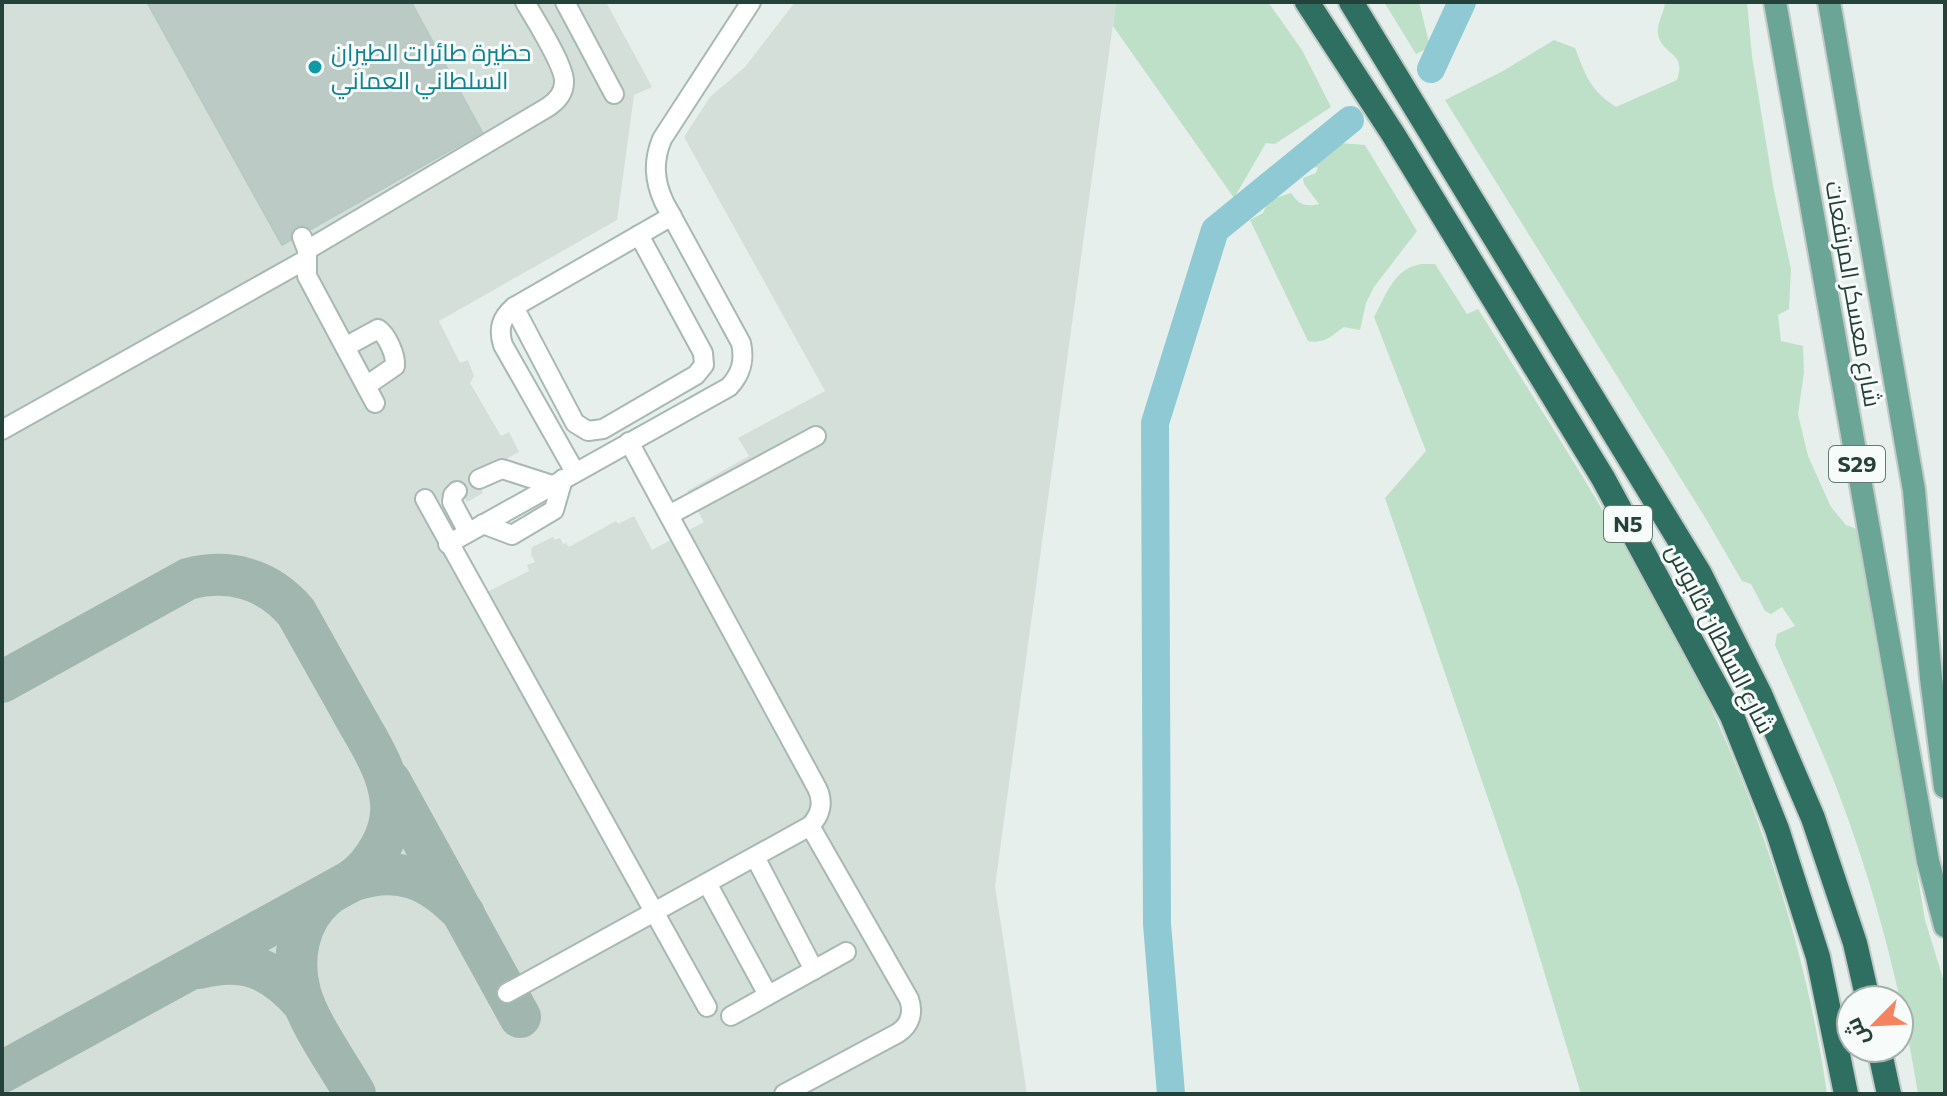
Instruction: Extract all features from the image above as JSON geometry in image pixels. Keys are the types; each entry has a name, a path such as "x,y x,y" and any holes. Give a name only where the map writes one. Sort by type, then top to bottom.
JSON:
{"highway":[{"name":"شارع السلطان قابوس","path":"1307,2 1393,134 1603,478 1732,716 1777,829 1818,957 1846,1094"},
{"name":"شارع السلطان قابوس","path":"1351,2 1700,574 1760,694 1813,818 1855,943 1864,984"},
{"path":"1882,1064 1889,1094"}],"main road":[{"name":"شارع معسكر المرتفعات","path":"1775,2 1928,861 1945,926"},
{"name":"شارع معسكر المرتفعات","path":"1829,2 1914,490 1931,678 1945,787"}],"lane":[{"path":"2,430 554,103 565,83 562,68 525,2"},
{"path":"565,2 614,94"},
{"path":"448,544 729,387 740,372 743,353 737,335 672,216 656,177 657,151 668,127 738,11 751,2"},
{"path":"553,52 583,35"},
{"path":"564,479 503,345 500,328 503,320 514,307 672,216"},
{"path":"514,307 571,417 588,431 603,429 701,370 705,359 639,235"},
{"path":"305,248 307,276 375,403"},
{"path":"345,347 373,330 383,332 396,359 395,366 366,386"},
{"path":"668,391 680,414"},
{"path":"669,515 816,436"},
{"path":"507,993 810,826 820,812 820,793 629,442"},
{"path":"479,479 502,469 564,479"},
{"path":"457,491 452,502 476,528"},
{"path":"425,499 707,1007"},
{"path":"784,1094 902,1030 909,1023 911,1014 909,999 810,826"},
{"path":"755,857 814,970"},
{"path":"707,883 768,995"},
{"path":"731,1016 846,952"}],"shaded area":[{"path":"2,2 606,2 652,87 634,95 617,220 439,321 460,363 468,360 474,376 470,383 501,436 509,432 519,452 475,477 483,493 467,502 458,486 444,494 438,506 485,593 529,571 527,565 535,562 532,547 553,537 554,540 560,538 569,547 616,521 618,524 634,516 652,550 704,522 687,491 749,456 738,438 825,391 684,137 710,97 745,67 795,2 1116,2 995,886 1027,1094 2,1094"}],"green space":[{"path":"1116,2 1268,2 1302,50 1331,107 1275,144 1266,143 1234,198 1113,26"},
{"path":"1384,2 1419,2 1430,47 1416,54"},
{"path":"1665,2 1747,2 1752,56 1774,191 1791,269 1789,309 1778,315 1781,341 1803,346 1804,373 1798,414 1808,456 1831,507 1846,525 1859,530 1925,920 1945,985 1945,1094 1918,1094 1912,1064 1915,1064 1915,984 1897,984 1853,833 1833,778 1775,645 1777,634 1795,626 1782,607 1771,614 1765,611 1751,584 1742,581 1445,100 1503,71 1554,40 1575,48 1590,82 1600,95 1616,107 1677,80 1679,64 1658,34"},
{"path":"1340,143 1365,145 1417,231 1374,287 1366,303 1360,330 1344,327 1314,342 1308,341 1250,220 1263,213 1269,200 1291,193 1303,204 1319,204 1303,178 1316,173 1318,167 1313,168 1311,162"},
{"path":"1421,264 1435,264 1467,314 1478,309 1612,525 1695,673 1740,775 1777,879 1807,985 1827,1094 1581,1094 1520,892 1385,498 1426,451 1374,317 1397,277"}],"building":[{"name":"حظيرة طائرات الطيران السلطاني العماني","path":"147,2 411,2 482,132 311,229 305,225 297,226 292,230 291,240 282,245"}],"waterway":[{"path":"1431,69 1462,2"},
{"path":"1171,1094 1157,924 1155,423 1215,230 1350,120"}],"taxiway":[{"path":"2,682 188,579 218,575 247,579 273,591 296,612 375,754 386,777 391,802 386,835 375,856 360,874 316,906 303,928 297,954 297,979 304,1004 355,1094"},
{"path":"390,781 520,1017"},
{"path":"2,1072 351,881 384,874 413,878 439,891 464,914"},
{"path":"199,968 230,964 257,968 281,982 303,1003"}],"place":[{"name":"حظيرة طائرات الطيران السلطاني العماني","path":"315,67"}]}
